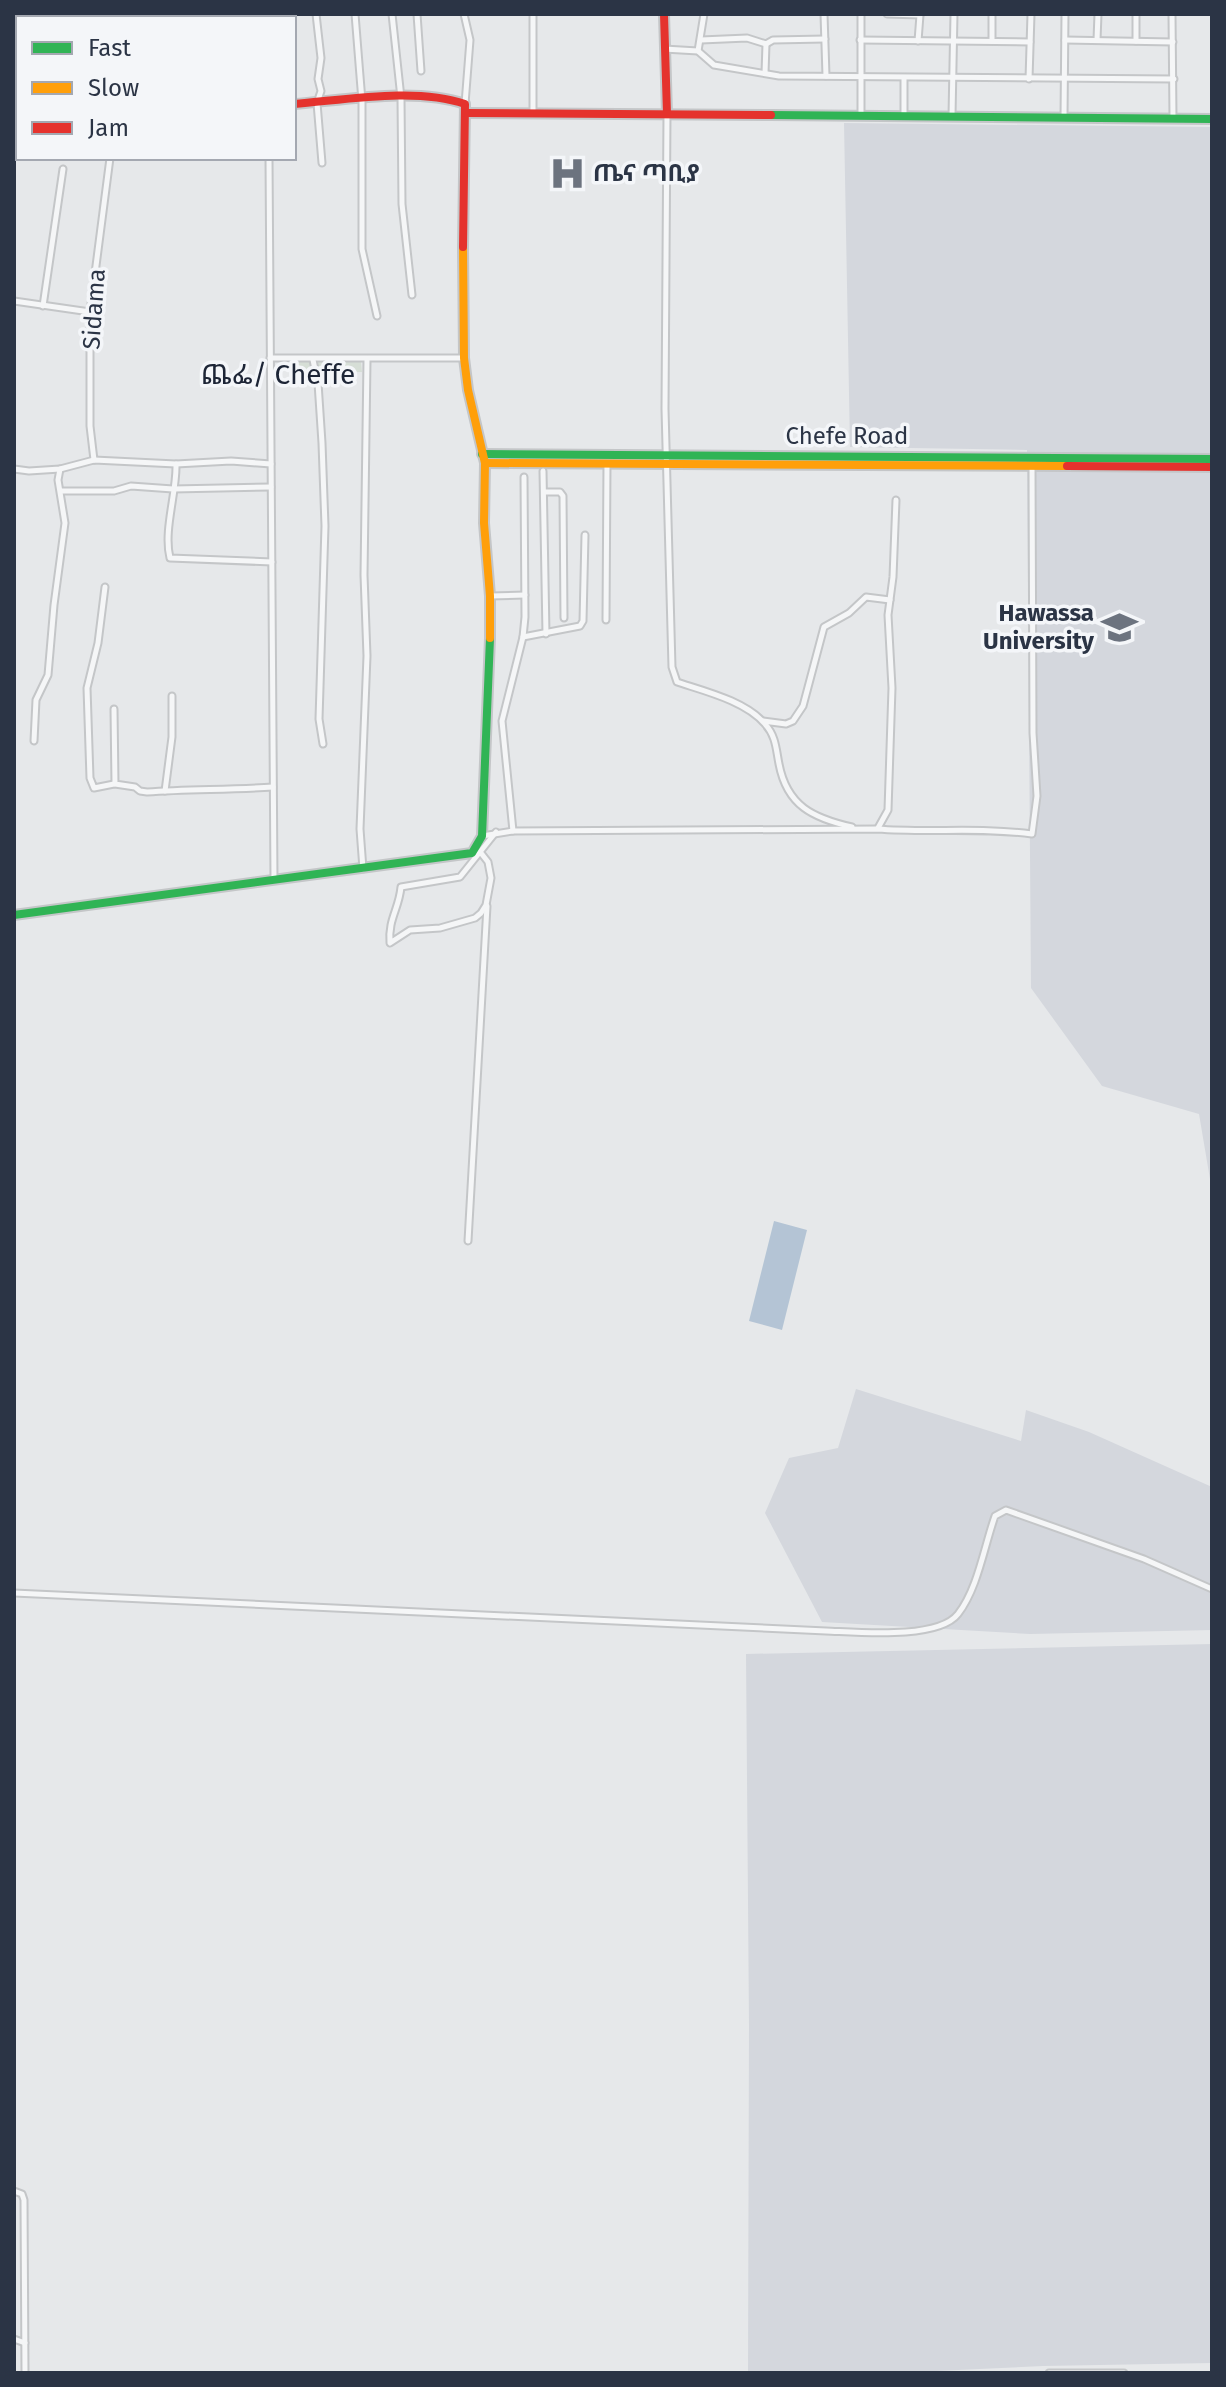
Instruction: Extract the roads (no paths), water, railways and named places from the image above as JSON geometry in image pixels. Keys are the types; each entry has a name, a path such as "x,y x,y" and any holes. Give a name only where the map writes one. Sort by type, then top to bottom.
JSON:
{"street":[{"path":"316,14 321,58 318,79 321,91 317,103 322,163"},
{"path":"355,14 362,101 362,249 377,316"},
{"path":"392,14 401,98 402,204 412,295"},
{"path":"417,14 421,71"},
{"path":"14,915 472,853 482,836 489,721 490,596 484,523 484,458 464,358 462,208 470,40 464,14"},
{"path":"533,14 533,113"},
{"path":"664,14 667,114 665,399 670,642 676,681 711,692 763,721 786,724 800,714 824,627 849,613 866,597 890,600"},
{"path":"698,51 704,14"},
{"path":"824,14 826,76"},
{"path":"861,14 861,115"},
{"path":"887,14 920,14 918,41"},
{"path":"952,116 954,14"},
{"path":"992,14 992,41"},
{"path":"1029,79 1031,14"},
{"path":"1064,117 1065,14"},
{"path":"1097,40 1098,14"},
{"path":"1136,14 1136,41"},
{"path":"1172,14 1173,118"},
{"path":"701,40 747,38 766,44 773,40 825,39"},
{"path":"860,40 1030,42"},
{"path":"1065,40 1173,42"},
{"path":"765,73 766,44"},
{"path":"664,49 698,51 714,65 765,73 904,78 1174,79"},
{"path":"904,78 904,115"},
{"path":"296,104 444,98 462,101 465,109"},
{"path":"465,109 533,113 1212,119"},
{"name":"Sidama","path":"94,460 90,426 90,312 110,160"},
{"path":"269,160 274,880"},
{"path":"43,306 63,169"},
{"path":"14,301 90,312"},
{"path":"270,358 464,358"},
{"path":"313,360 318,383 324,500 319,719 323,744"},
{"path":"363,869 360,829 367,656 364,575 367,360"},
{"name":"Chefe Road","path":"484,458 1212,459"},
{"path":"606,620 607,459"},
{"name":"Chefe Road","path":"667,459 1212,467"},
{"path":"14,469 60,469 94,460 271,464"},
{"path":"176,464 170,558 272,562"},
{"path":"482,836 513,831 861,829 922,833 985,829 1032,834 1037,796 1033,719 1032,466"},
{"path":"34,741 36,700 48,675 62,556 65,523 58,480 60,469"},
{"path":"543,471 546,634"},
{"path":"513,831 502,721 523,637 524,477"},
{"path":"61,491 114,491 131,486 173,489 271,487"},
{"path":"544,492 560,492 563,496 564,618"},
{"path":"877,829 888,810 892,688 890,600 896,500"},
{"path":"523,637 580,626 583,621 585,535"},
{"path":"105,587 98,643 87,688 90,778 94,788 115,784 135,787 140,791 273,787"},
{"path":"490,596 525,595"},
{"path":"165,791 172,737 172,696"},
{"path":"114,709 115,784"},
{"path":"763,721 776,742 782,780 790,795 814,815 861,829"},
{"path":"486,905 475,918 440,928 410,930 390,943 391,917 399,907 401,887 460,877 496,832"},
{"path":"468,1241 486,905 491,878 488,862 481,853"},
{"path":"14,1593 826,1631 916,1630 942,1626 958,1614 969,1594 995,1516 1006,1510 1144,1559 1212,1589"},
{"path":"14,2191 22,2194 24,2200 25,2373"},
{"path":"14,2339 25,2343"},
{"path":"1049,2373 1124,2373"}],"water":[{"path":"774,1221 807,1230 782,1330 749,1321"}],"place":[{"name":"ጤና ጣቢያ","path":"567,173"},
{"name":"Hawassa University","path":"1120,627"}],"district":[{"name":"ጨፌ/ Cheffe","path":"278,374"}]}
